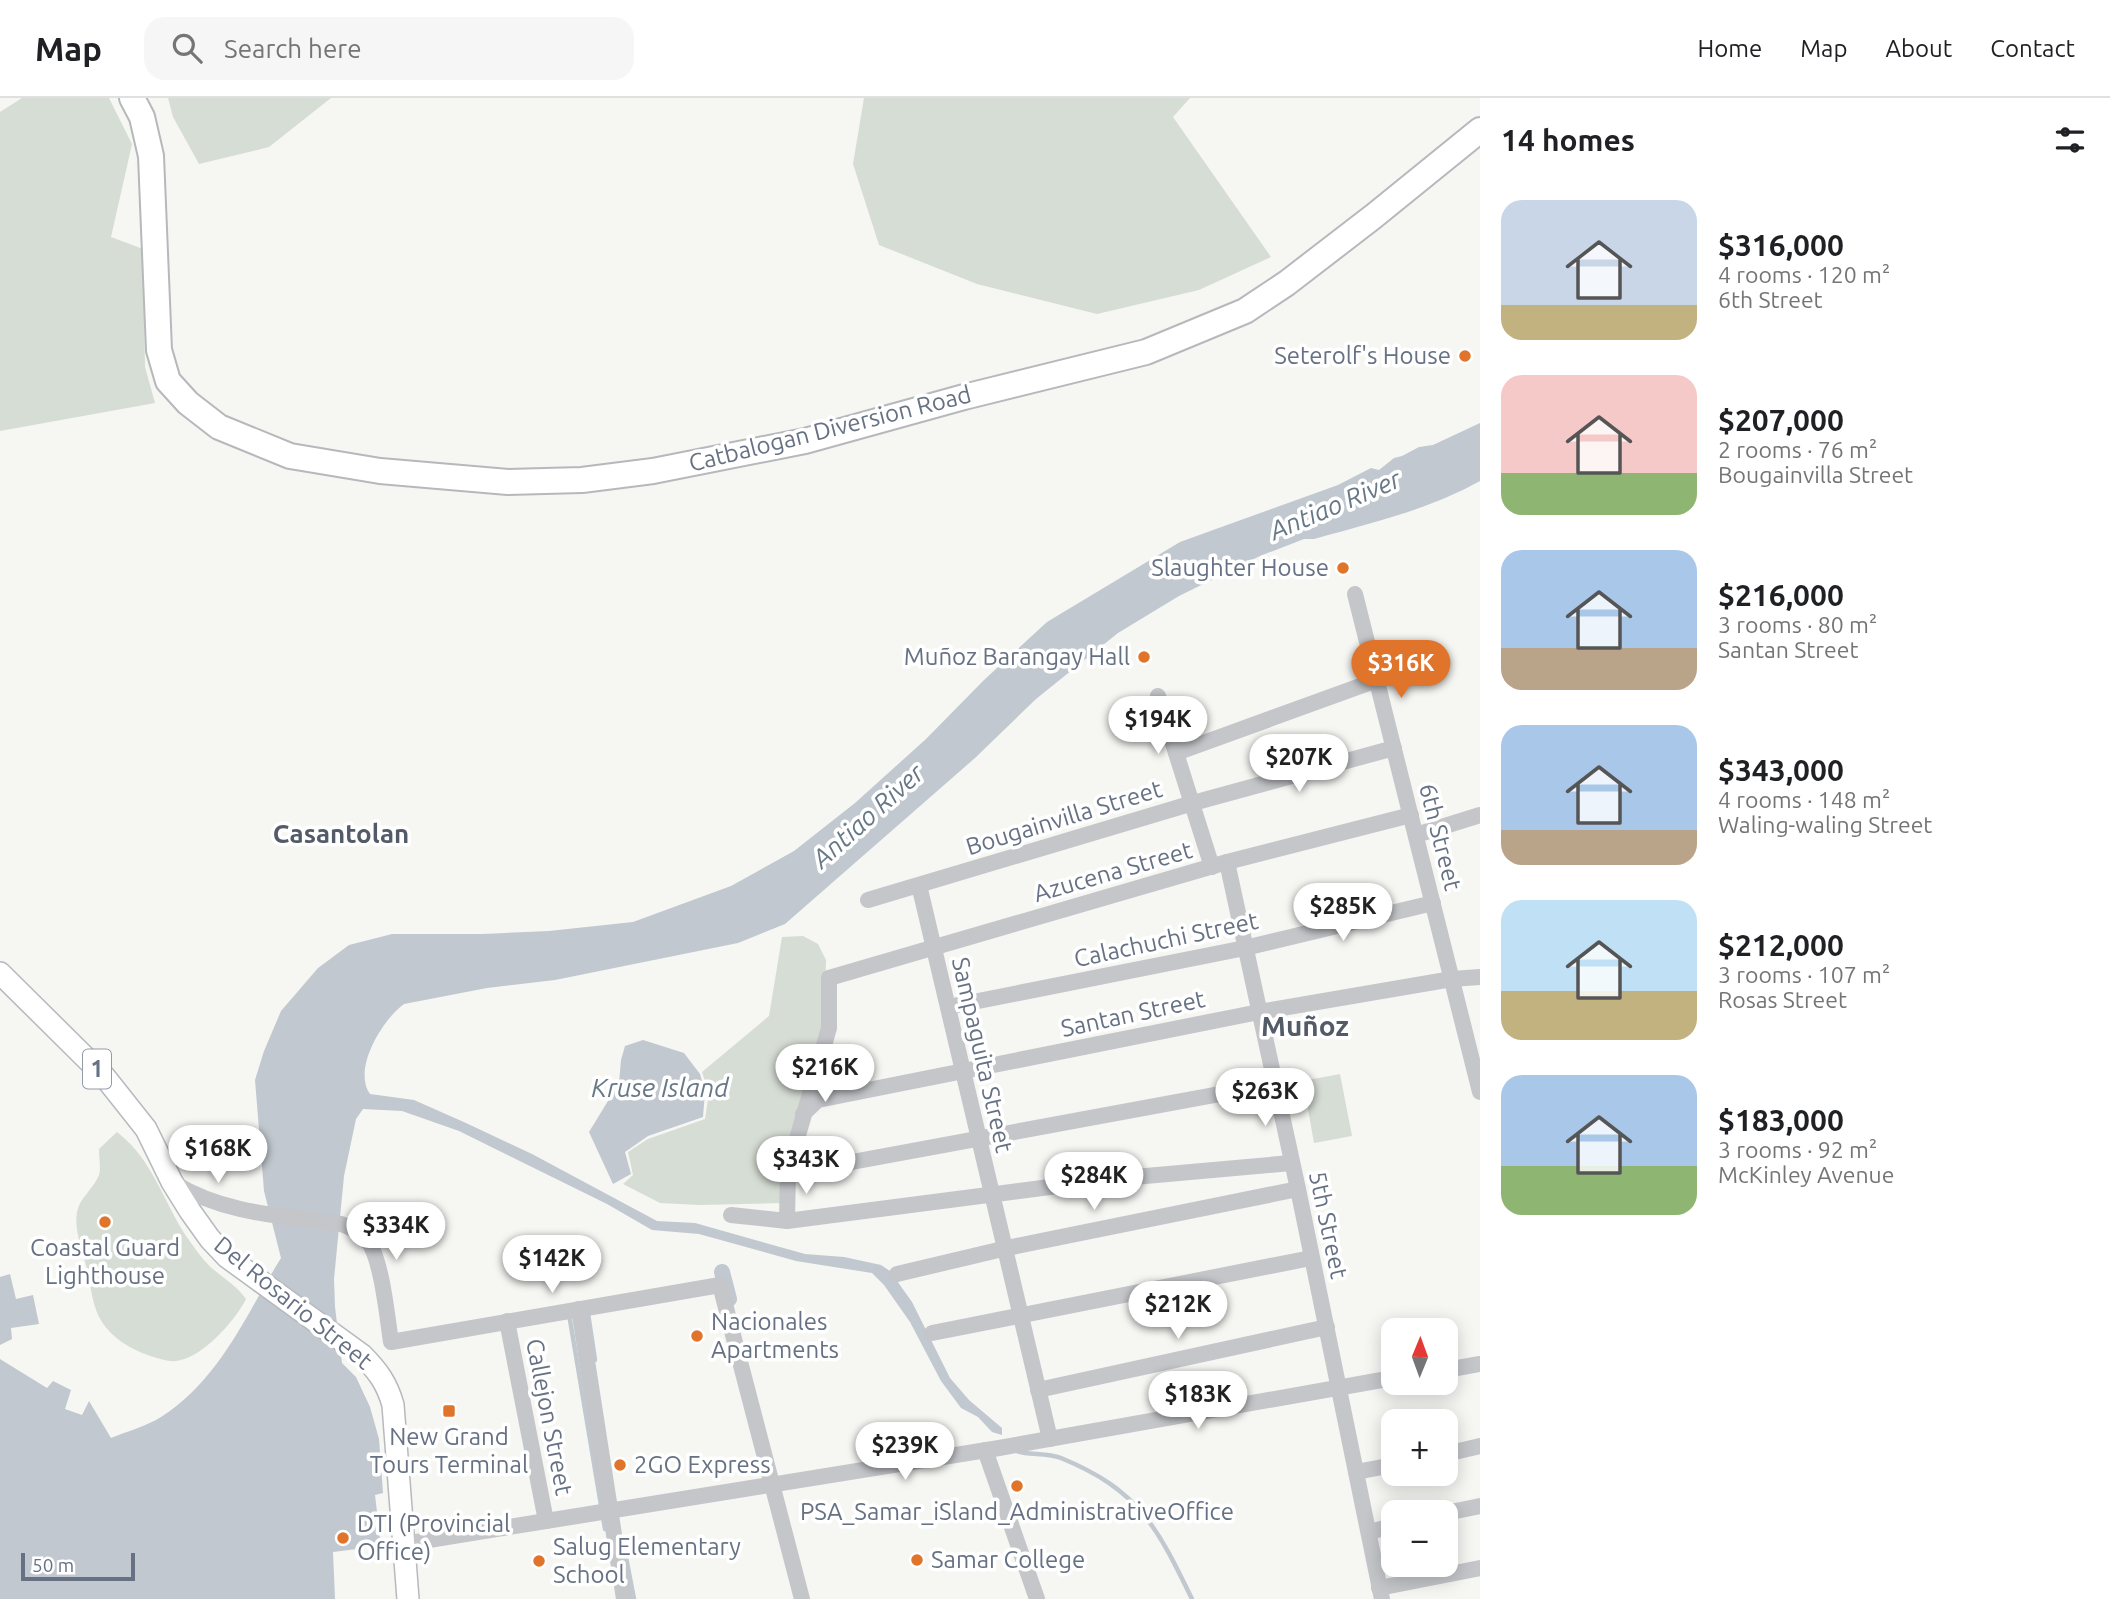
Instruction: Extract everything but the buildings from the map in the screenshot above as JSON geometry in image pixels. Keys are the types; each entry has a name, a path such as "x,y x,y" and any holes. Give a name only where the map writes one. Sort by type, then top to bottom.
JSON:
{"highway":[{"name":"Catbalogan Diversion Road","path":"132,98 142,117 151,156 159,350 168,381 188,403 219,427 290,456 380,471 508,482 582,480 653,471 792,443 1146,352 1245,311 1287,283 1374,216 1480,130"}],"main road":[{"name":"1","path":"0,972 104,1076 146,1129 172,1182"},
{"name":"Del Rosario Street","path":"172,1182 210,1239 228,1257 362,1355 378,1371 388,1387 393,1405 408,1599"}],"street":[{"name":"6th Street","path":"1355,594 1452,979 1476,1056 1480,1092"},
{"path":"1176,753 1377,680"},
{"name":"5th Street","path":"1158,696 1193,803 1219,864 1245,947 1381,1593"},
{"name":"Bougainvilla Street","path":"868,900 1193,803 1394,748"},
{"name":"Azucena Street","path":"802,1115 829,1028 829,978 1219,864 1411,815"},
{"path":"1416,835 1480,816"},
{"name":"Sampaguita Street","path":"919,885 962,1073 1007,1248 1050,1439"},
{"name":"Calachuchi Street","path":"948,1007 1245,947 1433,902"},
{"name":"Santan Street","path":"802,1115 818,1100 1259,1012 1452,979 1480,977"},
{"path":"852,1162 1274,1084"},
{"path":"787,1221 788,1170 802,1115"},
{"path":"731,1215 787,1221 1112,1179 1291,1163"},
{"path":"172,1182 205,1200 254,1212 341,1224 356,1230 368,1240 373,1251 391,1342 720,1285 776,1484 802,1599"},
{"path":"897,1274 1007,1248 1298,1189"},
{"path":"932,1333 1311,1258"},
{"path":"579,1309 624,1599"},
{"name":"Callejon Street","path":"507,1321 546,1521"},
{"path":"1038,1390 1327,1327"},
{"path":"1458,1368 1480,1364"},
{"path":"404,1544 999,1448 1381,1380"},
{"path":"1458,1452 1480,1447"},
{"path":"999,1448 1037,1599"},
{"path":"1356,1472 1381,1467"},
{"path":"1458,1511 1480,1506"},
{"path":"1369,1531 1381,1528"},
{"path":"1381,1593 1480,1568"}],"shaded area":[{"path":"22,98 109,98 132,144 111,237 143,249 145,367 155,403 0,431 0,112"},
{"path":"168,98 331,98 269,147 199,164 173,117"},
{"path":"864,98 1190,98 1173,117 1271,257 1199,290 1097,314 977,284 879,245 853,164"},
{"path":"803,936 818,944 826,960 824,1028 782,1203 660,1203 623,1184 633,1175 628,1152 648,1139 705,1119 709,1093 702,1072 769,1016 782,937"},
{"path":"1340,1074 1352,1136 1314,1143 1303,1081"},
{"path":"117,1132 140,1155 199,1254 246,1299 225,1329 203,1349 181,1360 170,1361 151,1356 123,1343 102,1322 93,1301 76,1219 81,1203 99,1175 99,1149"}],"water":[{"name":"Antiao River","path":"1480,423 1480,481 1420,508 1314,539 1304,539 1260,556 1179,596 1118,633 1036,699 975,758 785,924 738,943 555,980 487,988 404,1004 387,1021 372,1045 365,1071 365,1084 370,1094 414,1100 466,1123 532,1154 657,1221 695,1223 805,1254 844,1257 881,1265 890,1271 912,1302 950,1378 969,1400 1002,1428 1002,1435 992,1432 978,1417 961,1408 941,1381 910,1322 884,1285 872,1273 796,1261 699,1234 652,1230 607,1204 459,1131 402,1111 363,1109 356,1119 344,1176 334,1279 335,1307 342,1363 356,1377 370,1407 379,1439 383,1493 375,1495 381,1546 333,1552 335,1599 0,1599 0,1359 47,1388 53,1381 71,1390 65,1409 82,1415 89,1401 111,1438 161,1417 200,1384 216,1365 281,1258 264,1191 255,1080 281,1011 318,968 349,945 392,934 549,931 633,922 731,886 794,851 855,803 926,739 1047,622 1180,542 1338,485 1371,468 1379,470 1394,458 1419,447 1433,445"},
{"name":"Kruse Island","path":"643,1040 684,1053 700,1074 705,1092 703,1117 648,1136 625,1152 631,1174 613,1184 589,1132 619,1083 625,1046"},
{"path":"10,1274 16,1299 33,1295 39,1324 11,1328 12,1339 0,1345 0,1277"}],"waterway":[{"path":"722,1272 729,1299"},
{"path":"588,1313 595,1360"},
{"path":"569,1314 605,1529"},
{"path":"1014,1450 1061,1458 1088,1470 1127,1498 1143,1513 1156,1531 1192,1599"},
{"path":"623,1542 634,1599"}],"place":[{"name":"Seterolf's House","path":"1465,356"},
{"name":"Slaughter House","path":"1343,568"},
{"name":"Muñoz Barangay Hall","path":"1144,657"},
{"name":"Coastal Guard Lighthouse","path":"105,1222"},
{"name":"Nacionales Apartments","path":"697,1336"},
{"name":"New Grand Tours Terminal","path":"449,1411"},
{"name":"2GO Express","path":"620,1465"},
{"name":"PSA_Samar_iSland_AdministrativeOffice","path":"1017,1486"},
{"name":"DTI (Provincial Office)","path":"343,1538"},
{"name":"Samar College","path":"917,1560"},
{"name":"Salug Elementary School","path":"539,1561"}],"district":[{"name":"Casantolan","path":"341,834"},
{"name":"Muñoz","path":"1305,1026"}]}
